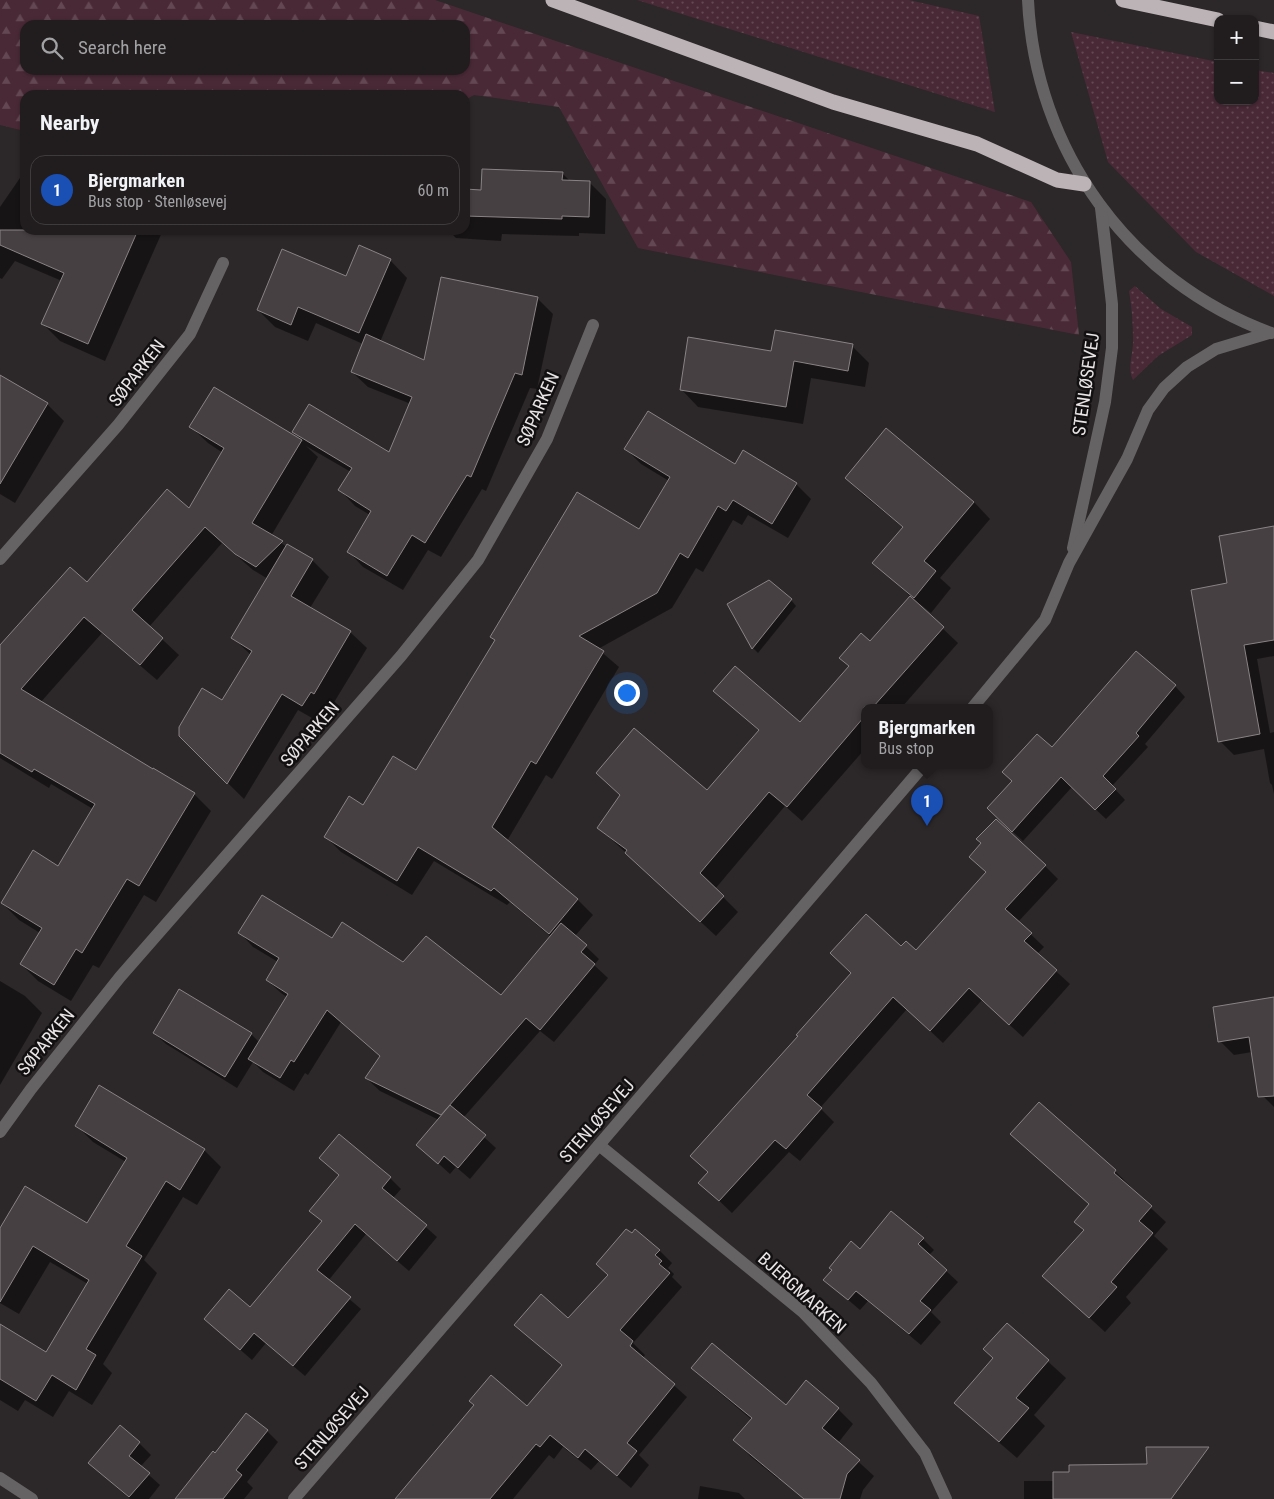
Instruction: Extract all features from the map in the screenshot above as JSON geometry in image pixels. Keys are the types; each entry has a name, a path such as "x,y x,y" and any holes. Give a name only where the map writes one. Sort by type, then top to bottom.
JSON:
{"highway":[{"path":"553,0 833,102 977,144 1057,180 1084,184"},
{"path":"1123,0 1214,19"},
{"path":"1259,29 1274,32"}],"street":[{"path":"1028,0 1035,57 1046,101 1062,144 1084,184 1101,208 1136,248 1176,283 1220,311 1271,333"},
{"name":"STENLØSEVEJ","path":"1069,563 1105,402 1112,348 1112,304 1101,208"},
{"name":"SØPARKEN","path":"0,559 118,425 190,334 223,264"},
{"name":"SØPARKEN","path":"0,1132 31,1089 120,977 401,656 478,560 546,439 593,325"},
{"name":"STENLØSEVEJ","path":"975,704 1045,620 1069,563 1127,459 1148,410 1164,388 1187,367 1216,349 1271,333"},
{"name":"STENLØSEVEJ","path":"294,1499 921,769"},
{"name":"BJERGMARKEN","path":"599,1145 802,1312 871,1383 925,1453 946,1499"},
{"path":"0,1478 32,1499"}],"green space":[{"path":"0,0 435,0 1031,202 1071,262 1079,335 638,248 559,107 474,95 470,97 470,90 20,90 20,130 0,125"},
{"path":"637,0 909,0 979,16 995,112"},
{"path":"1071,32 1214,61 1214,105 1259,105 1259,71 1274,73 1274,296 1196,252 1108,162"},
{"path":"1135,286 1161,309 1192,327 1192,335 1158,356 1133,380 1130,371 1133,335 1129,291"}],"building":[{"path":"482,169 563,172 562,180 590,181 589,217 562,216 562,219 470,216 470,189 481,190"},
{"path":"0,230 20,230 20,235 136,235 88,344 41,324 64,273 0,245"},
{"path":"359,245 391,259 359,333 298,307 291,325 257,310 282,249 346,276"},
{"path":"441,277 538,297 522,375 515,373 471,477 467,475 425,543 412,535 387,576 347,552 371,511 338,490 352,468 292,432 309,404 389,452 412,397 351,372 366,334 424,360"},
{"path":"775,330 853,344 848,371 794,361 786,407 680,390 688,337 771,351"},
{"path":"0,375 48,403 0,484"},
{"path":"214,387 302,440 252,523 283,541 256,567 235,554 205,527 132,610 163,638 140,665 84,617 21,689 195,793 139,886 127,879 82,953 76,949 54,985 20,964 42,928 1,903 33,850 58,866 95,804 34,769 32,772 0,753 0,645 70,567 87,582 167,489 189,508 224,448 189,427"},
{"path":"648,411 735,464 743,450 797,483 772,524 733,500 726,511 718,506 688,558 680,553 657,593 579,636 604,651 536,764 531,761 492,827 578,899 549,934 494,888 491,891 418,847 397,881 324,837 349,796 363,805 393,756 416,770 495,640 490,637 577,492 639,529 670,477 624,449"},
{"path":"886,428 974,502 924,561 936,571 914,598 872,563 903,527 845,478"},
{"path":"1274,526 1274,640 1244,645 1260,734 1218,742 1191,590 1227,583 1219,536"},
{"path":"287,544 313,559 291,596 351,631 314,694 311,692 302,706 282,694 227,784 179,736 179,727 202,688 222,700 252,651 231,638"},
{"path":"769,580 792,599 752,649 727,604"},
{"path":"910,596 944,627 876,704 861,704 861,721 787,807 769,792 700,873 724,896 700,922 625,853 627,850 597,828 620,795 596,773 634,728 707,790 759,730 713,691 735,666 800,722 849,666 839,658 861,633 870,641"},
{"path":"1136,651 1176,685 1136,733 1139,736 1103,776 1116,789 1095,810 1061,777 1012,832 987,808 1012,781 1002,772 1037,734 1052,747"},
{"path":"996,819 1046,865 1005,909 1032,933 1024,941 1057,970 1009,1025 969,988 930,1031 893,997 807,1095 822,1108 786,1149 775,1140 719,1201 698,1183 708,1172 690,1156 798,1036 796,1035 851,973 830,953 866,914 901,946 906,941 916,950 986,872 969,857 981,843 976,839"},
{"path":"262,895 332,938 342,922 403,962 426,936 501,995 561,923 587,945 581,952 595,964 540,1030 526,1018 441,1115 365,1078 380,1056 327,1010 294,1062 291,1060 280,1078 248,1059 288,994 266,980 279,958 238,933"},
{"path":"179,989 252,1033 225,1077 153,1033"},
{"path":"1274,997 1274,1096 1258,1097 1249,1037 1218,1042 1213,1007"},
{"path":"99,1085 205,1149 180,1190 166,1181 126,1246 142,1256 86,1349 96,1355 76,1390 52,1375 36,1401 0,1379 0,1324 46,1352 89,1280 33,1246 0,1302 0,1228 25,1186 87,1223 127,1158 75,1126"},
{"path":"1039,1102 1116,1170 1114,1173 1152,1206 1139,1221 1153,1233 1111,1282 1117,1287 1089,1318 1042,1276 1084,1230 1074,1222 1089,1204 1010,1134"},
{"path":"450,1105 486,1135 458,1168 444,1156 438,1164 416,1145"},
{"path":"339,1134 391,1177 382,1188 427,1225 397,1261 355,1224 317,1270 351,1297 293,1366 254,1333 240,1350 204,1319 229,1289 250,1307 322,1221 309,1211 339,1175 319,1158"},
{"path":"891,1211 924,1238 918,1244 947,1270 920,1301 931,1310 909,1334 856,1291 848,1300 823,1280 832,1270 829,1268 851,1241 860,1249"},
{"path":"626,1229 632,1233 635,1229 660,1250 655,1255 662,1261 659,1264 670,1273 620,1330 633,1341 630,1346 675,1384 627,1443 637,1451 617,1476 585,1449 578,1458 550,1435 540,1447 536,1444 490,1499 395,1499 474,1405 469,1401 491,1375 527,1406 562,1365 514,1325 541,1294 568,1318 608,1275 596,1264"},
{"path":"1007,1323 1049,1360 1016,1398 1029,1408 999,1442 954,1403 993,1358 983,1349"},
{"path":"712,1343 786,1405 806,1380 839,1408 822,1428 860,1460 847,1474 840,1499 804,1499 733,1440 752,1418 691,1368"},
{"path":"246,1413 268,1430 236,1470 242,1475 223,1499 175,1499 213,1451 215,1453"},
{"path":"120,1425 140,1442 129,1456 150,1473 129,1497 88,1463"},
{"path":"1146,1447 1209,1447 1171,1499 1053,1499 1053,1472 1069,1472 1069,1465 1147,1464"}],"place":[{"name":"Bjergmarken","path":"927,826"}]}
